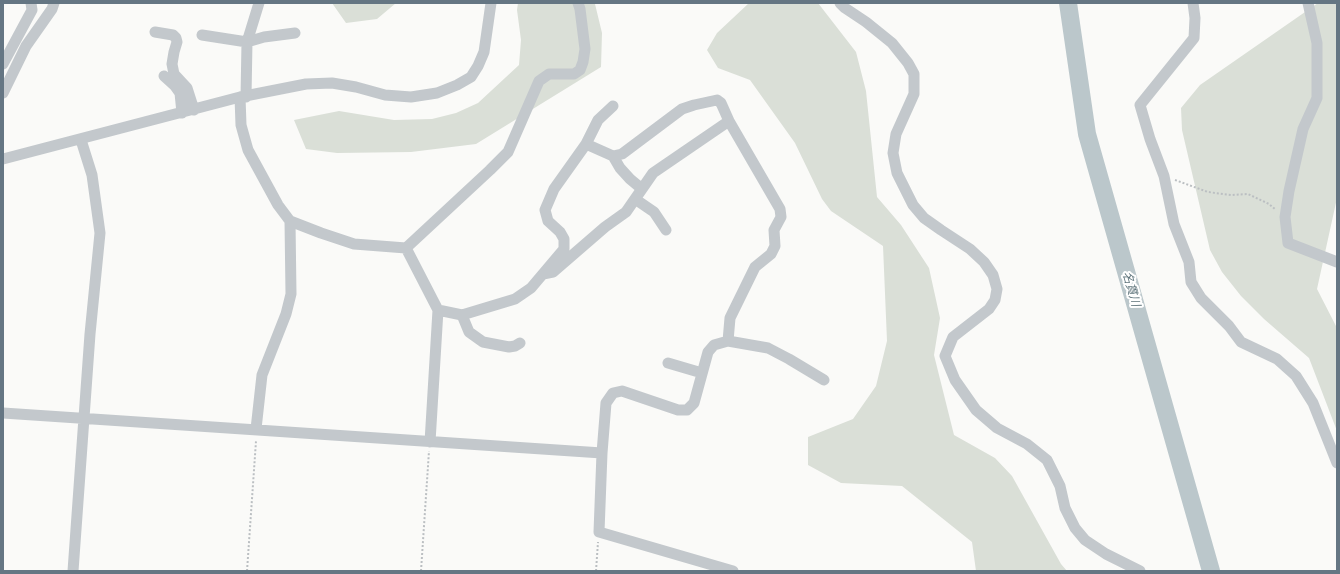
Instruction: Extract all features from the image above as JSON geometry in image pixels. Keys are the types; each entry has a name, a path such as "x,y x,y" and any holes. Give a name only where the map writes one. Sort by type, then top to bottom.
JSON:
{"street":[{"path":"3,64 32,10 31,3"},
{"path":"3,93 26,46 52,9 54,3"},
{"path":"258,3 246,42 241,125 248,150 278,205 290,221 354,244 406,248 508,152 539,81 549,74 574,74 580,70 585,50 578,3"},
{"path":"3,159 243,97 306,84 332,83 356,87 385,95 411,97 437,93 457,85 470,77 478,66 484,52 491,3"},
{"path":"840,3 892,43 914,74 914,94 896,134 893,153 897,173 913,205 924,218 970,249 984,262 993,275 998,289 995,300 989,309 954,337 950,344 945,356 955,380 976,410 997,428 1027,444 1047,460 1060,486 1065,508 1071,522 1085,540 1106,554 1140,571"},
{"path":"1193,3 1195,18 1194,38 1140,105 1150,139 1164,176 1174,224 1189,262 1191,282 1201,298 1229,326 1241,342 1277,359 1296,376 1313,403 1337,463"},
{"path":"1308,3 1317,43 1317,98 1303,128 1289,191 1285,216 1288,243 1337,262"},
{"path":"155,32 173,35 176,38 177,42 172,64 174,74 187,88 194,110"},
{"path":"202,35 246,42 264,37 295,33"},
{"path":"164,76 180,93 182,113"},
{"path":"613,156 622,154 682,109 694,104 717,100 721,103 729,121 780,209 781,217 774,230 775,246 771,254 755,267 730,318 728,341"},
{"path":"438,310 462,315 516,299 531,288 564,249 564,239 560,232 548,221 545,210 554,189 586,144 598,120 613,106"},
{"path":"543,274 553,272 605,227 626,212 653,173 729,121"},
{"path":"73,571 100,233 92,175 81,140"},
{"path":"586,144 613,156 620,168 642,189"},
{"path":"635,199 654,212 666,230"},
{"path":"256,429 262,375 286,314 291,294 290,221"},
{"path":"406,248 438,310 430,442"},
{"path":"462,315 469,332 483,342 509,347 520,343"},
{"path":"733,571 599,532 602,452 606,403 613,393 622,391 678,410 687,410 694,403 708,352 714,345 728,341 768,348 824,380"},
{"path":"668,362 702,373"},
{"path":"3,413 602,452"}],"path":[{"path":"1164,176 1208,192 1231,195 1248,194 1269,204 1285,216"},
{"path":"248,571 256,429"},
{"path":"421,571 430,442"},
{"path":"596,571 599,532"}],"shaded area":[{"path":"332,3 396,3 377,19 346,23"},
{"path":"518,3 595,4 602,33 601,67 476,144 411,152 337,153 306,149 294,120 339,111 394,120 432,119 456,113 478,103 519,65 521,40 517,10"},
{"path":"749,3 818,3 856,52 866,91 877,197 901,225 929,268 940,318 934,355 954,435 995,458 1012,476 1061,564 1067,571 976,571 972,542 902,486 841,483 808,465 808,437 853,419 876,386 887,341 883,246 831,211 822,199 795,143 750,80 718,68 707,50 717,33"},
{"path":"1318,3 1337,3 1337,198 1317,289 1337,328 1337,431 1309,358 1264,319 1241,296 1222,272 1210,250 1182,130 1181,108 1200,85"}],"waterway":[{"name":"名貫川","path":"1068,3 1087,134 1211,571"}]}
